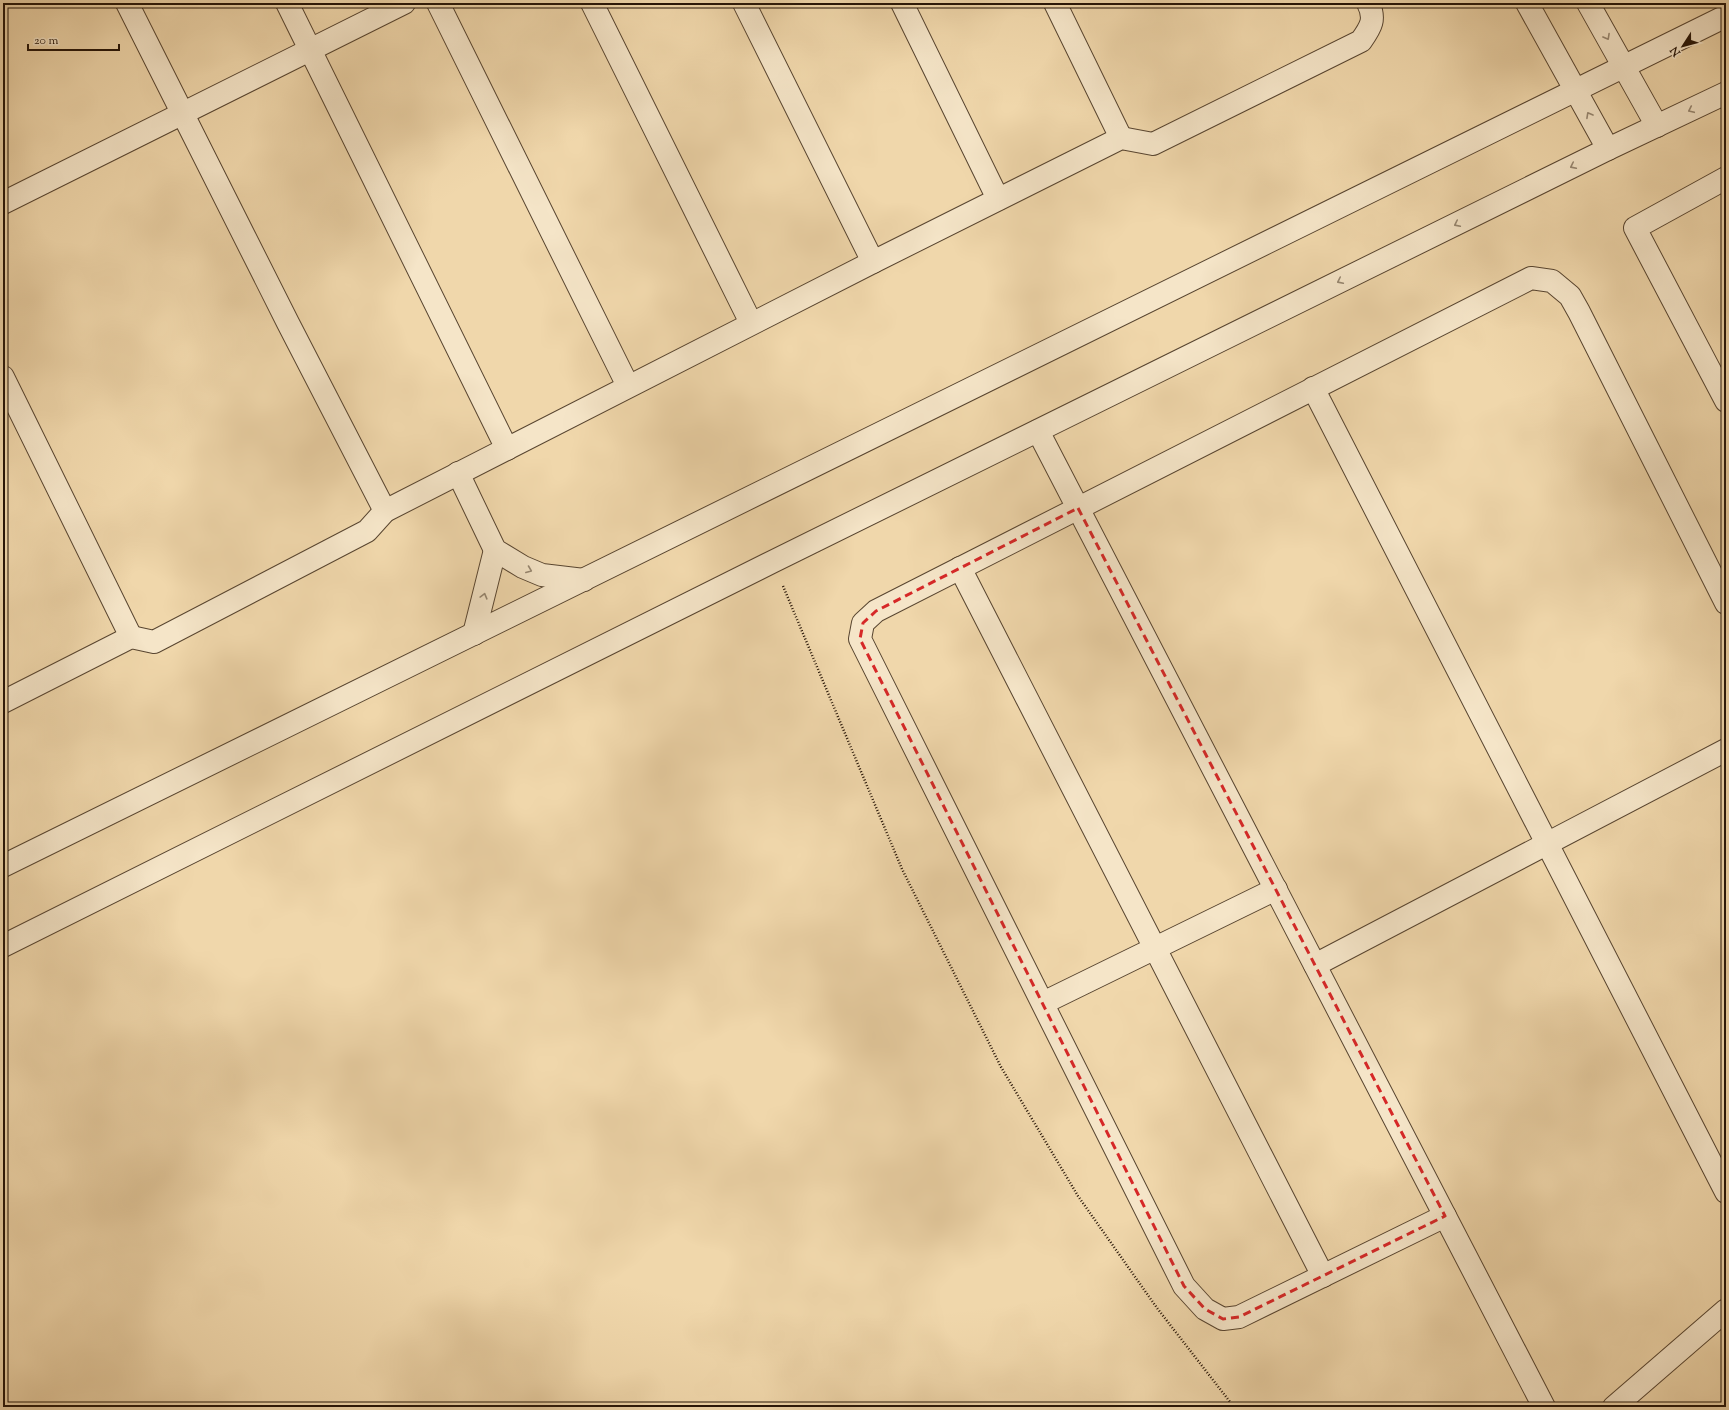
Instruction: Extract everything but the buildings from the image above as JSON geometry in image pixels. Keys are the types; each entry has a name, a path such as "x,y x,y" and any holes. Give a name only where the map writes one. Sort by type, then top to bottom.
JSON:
{"street":[{"path":"127,3 288,323 385,511"},
{"path":"287,3 507,449"},
{"path":"3,203 404,3"},
{"path":"438,3 628,386"},
{"path":"592,3 751,324"},
{"path":"744,3 873,262"},
{"path":"902,3 998,199"},
{"path":"1055,3 1121,138"},
{"path":"1527,3 1608,149"},
{"path":"1588,3 1656,126"},
{"path":"3,702 131,636 154,642 367,531 385,511 628,386 1121,138 1153,144 1361,41 1370,28 1371,8"},
{"path":"3,866 1726,16"},
{"path":"3,946 1038,430 1608,149 1726,93"},
{"path":"1726,178 1635,228 1726,401"},
{"path":"1445,1216 1239,1317 1223,1319 1205,1309 1184,1286 860,639 863,623 876,611 1531,278 1552,281 1570,296 1726,603"},
{"path":"3,377 131,636"},
{"path":"1313,388 1726,1192"},
{"path":"1038,430 1544,1407"},
{"path":"458,474 495,550 522,568 542,575 584,580"},
{"path":"474,634 495,550"},
{"path":"960,568 1323,1276"},
{"path":"1315,965 1726,750"},
{"path":"1043,1003 1276,889"},
{"path":"1614,1407 1726,1310"}],"path":[{"path":"772,562 902,869 1001,1066 1078,1196 1156,1308 1234,1407"}],"highlighted area":[{"path":"1078,508 1445,1216 1239,1317 1223,1319 1205,1309 1184,1286 860,639 863,623 876,611"}]}
